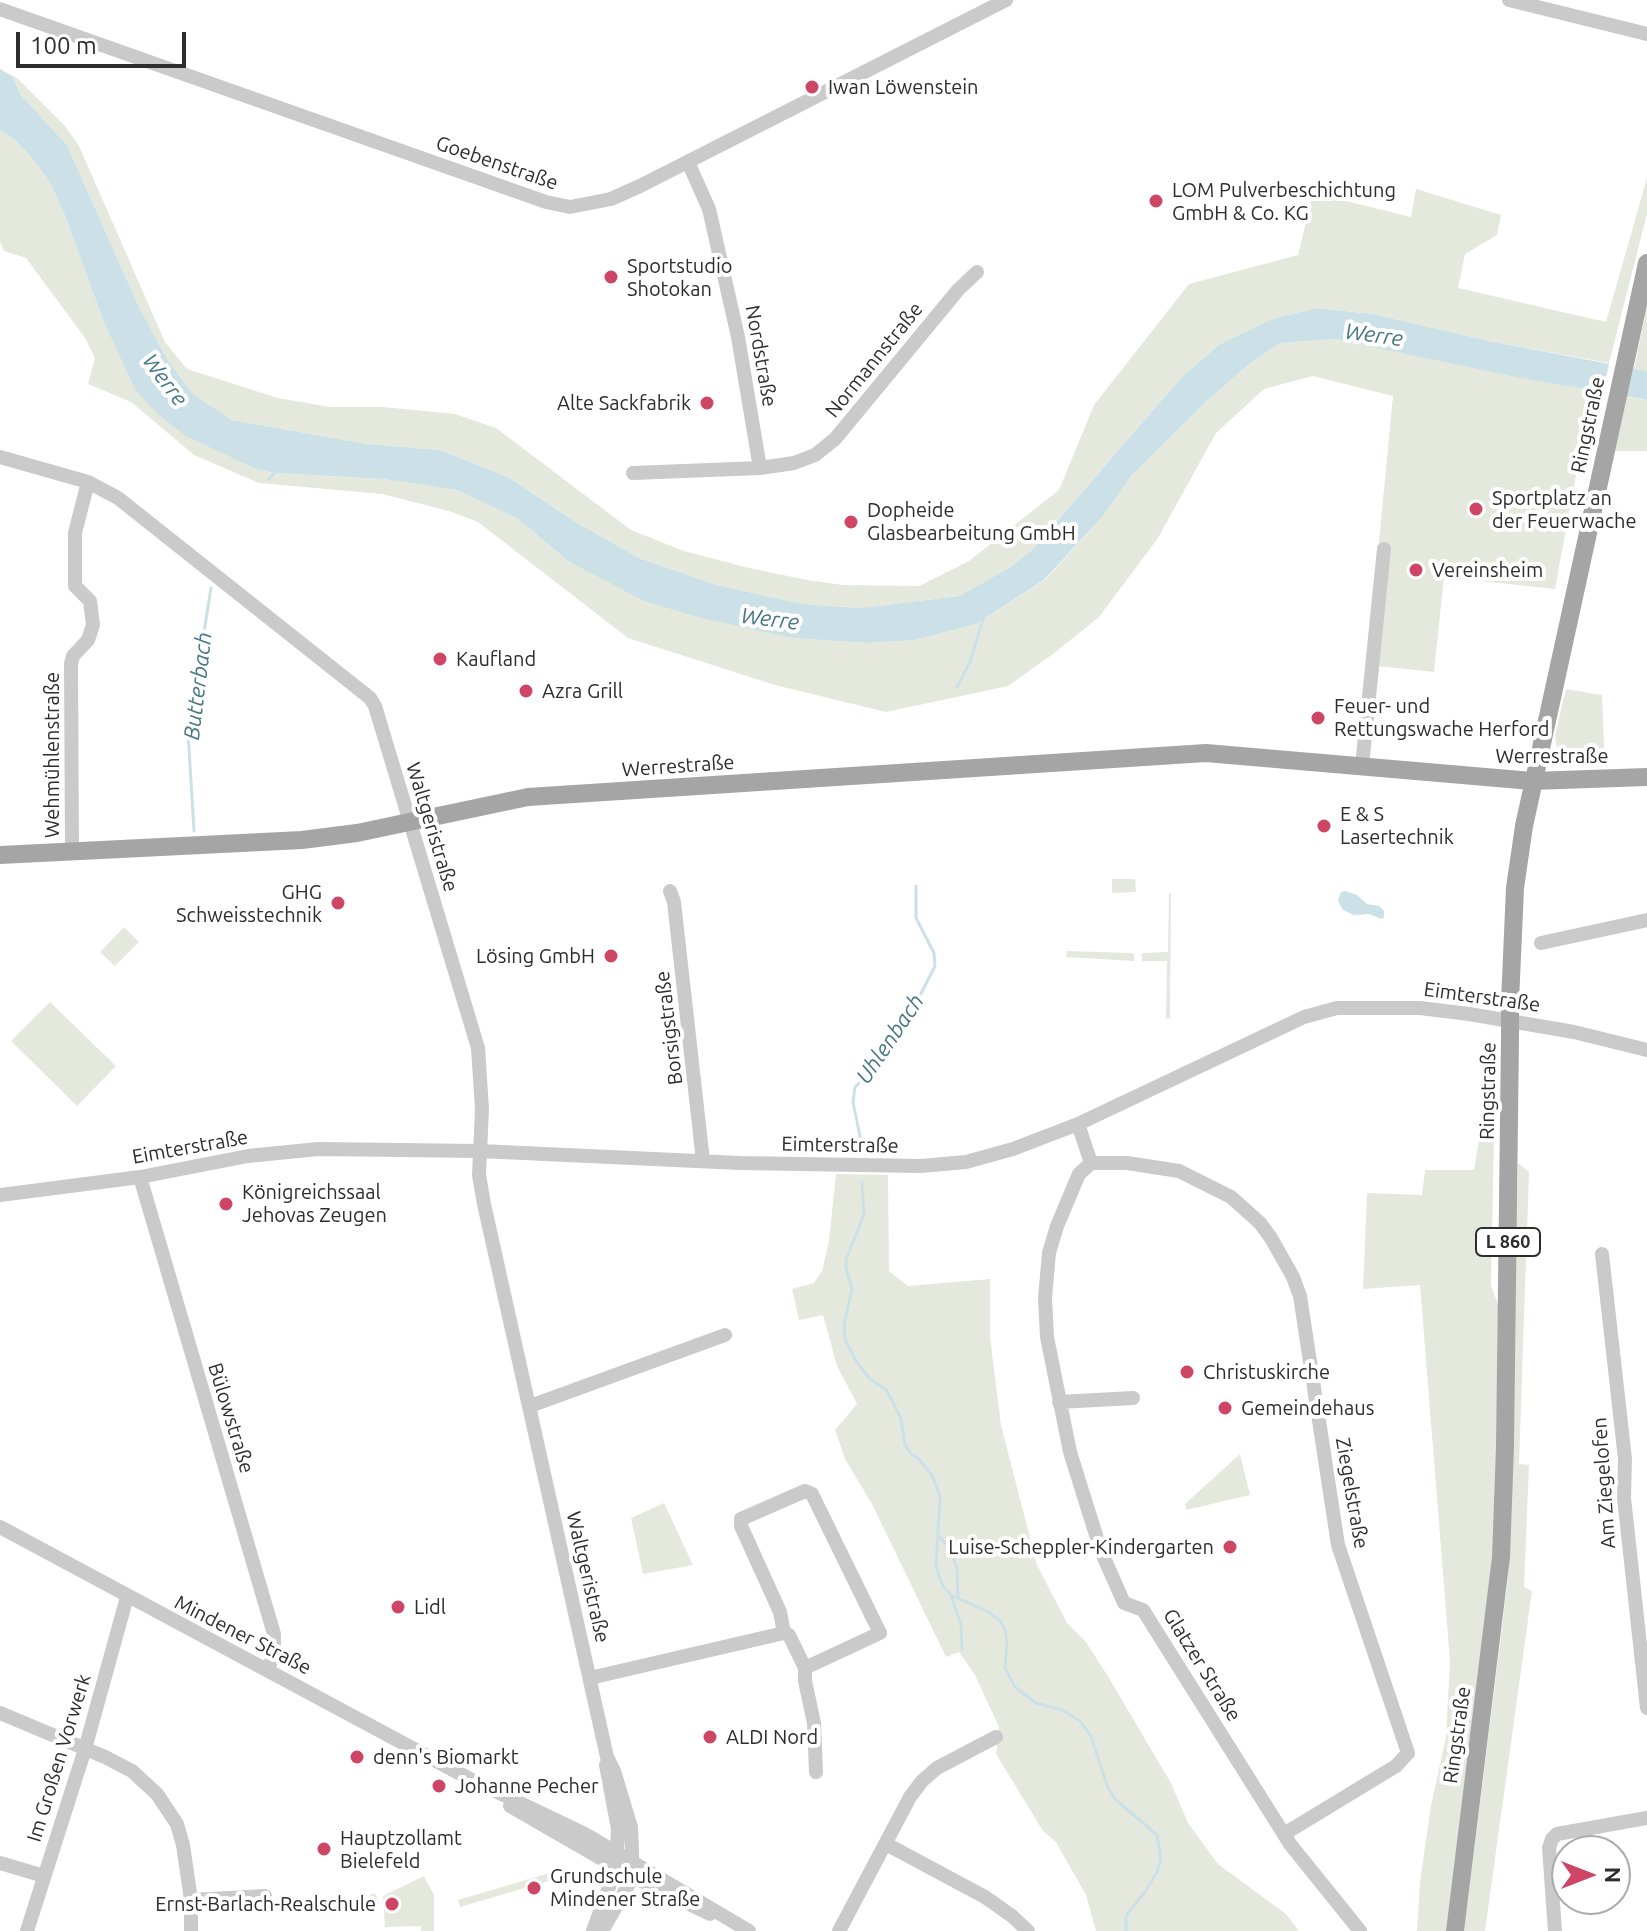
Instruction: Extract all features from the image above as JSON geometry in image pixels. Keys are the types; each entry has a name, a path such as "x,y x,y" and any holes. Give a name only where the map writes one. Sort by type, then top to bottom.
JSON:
{"main road":[{"name":"Ringstraße","path":"1455,1931 1494,1627 1504,1510 1510,1002 1515,888 1532,781 1647,263"},
{"name":"Werrestraße","path":"0,855 302,840 528,797 1150,756 1232,753 1532,781 1647,777"}],"street":[{"name":"Goebenstraße","path":"2,9 559,206 583,206 611,199 688,162 1006,0"},
{"path":"1509,0 1647,34"},
{"name":"Nordstraße","path":"688,162 709,209 738,337 760,468"},
{"name":"Normannstraße","path":"760,468 794,463 815,455 835,439 958,290 977,272"},
{"name":"Waltgeristraße","path":"0,457 88,482 118,498 370,698 375,706 478,1048 482,1109 479,1175 484,1204 607,1757 631,1827 632,1870"},
{"path":"633,473 760,468"},
{"name":"Wehmühlenstraße","path":"72,852 71,664 73,656 88,640 93,625 90,601 75,586 75,533 88,482"},
{"path":"1362,766 1384,549"},
{"name":"Borsigstraße","path":"670,891 676,916 703,1161"},
{"path":"1541,943 1647,920"},
{"name":"Eimterstraße","path":"0,1195 140,1177 286,1151 357,1148 703,1161 891,1166 951,1164 1013,1149 1078,1124 1304,1017 1337,1008 1420,1008 1469,1014 1574,1032 1647,1050"},
{"path":"1078,1124 1091,1163"},
{"name":"Glatzer Straße","path":"1091,1163 1079,1174 1069,1193 1049,1253 1045,1276 1047,1337 1070,1452 1087,1511 1124,1603 1143,1610 1284,1834 1360,1931"},
{"name":"Ziegelstraße","path":"1091,1163 1127,1163 1179,1171 1231,1197 1260,1223 1271,1238 1300,1296 1338,1545 1408,1753 1396,1766 1284,1834"},
{"name":"Bülowstraße","path":"140,1177 274,1634 274,1656 267,1669"},
{"name":"Am Ziegelofen","path":"1602,1254 1625,1459 1624,1498 1647,1708"},
{"path":"530,1406 725,1335"},
{"path":"1059,1402 1133,1398"},
{"path":"784,1633 780,1612 741,1526 741,1519 805,1491 812,1494 880,1633 805,1668"},
{"name":"Mindener Straße","path":"0,1527 468,1778 549,1815 632,1870 744,1928"},
{"name":"Im Großen Vorwerk","path":"27,1931 85,1749 127,1597"},
{"path":"590,1678 784,1633 789,1635 805,1668 814,1723 816,1772"},
{"path":"0,1713 132,1771 151,1787 167,1806 183,1845 191,1900 191,1931"},
{"path":"839,1931 910,1797 922,1781 937,1768 996,1737"},
{"name":"Waltgeristraße","path":"607,1757 605,1771 618,1829 617,1861"},
{"path":"1555,1931 1549,1848 1552,1839 1557,1834 1647,1818"},
{"path":"886,1844 985,1897 1028,1931"},
{"path":"593,1931 617,1861"},
{"path":"0,1863 44,1876"},
{"path":"602,1931 632,1870"},
{"path":"191,1900 265,1896"}],"shaded area":[{"path":"0,68 18,79 65,126 79,146 165,342 187,369 278,398 330,407 383,407 455,414 496,428 631,530 684,551 745,567 843,585 919,586 969,561 1059,490 1094,405 1189,284 1298,255 1313,193 1411,217 1416,189 1501,215 1497,235 1465,254 1458,288 1606,322 1647,178 1647,214 1609,363 1494,342 1373,314 1316,308 1272,319 1220,344 1180,379 1034,548 1009,568 959,596 861,608 802,604 717,585 639,558 574,521 508,477 440,450 367,444 232,420 193,394 167,359 137,303 67,145 20,94 13,77"},
{"path":"0,130 14,139 49,181 103,320 242,462 275,473 383,479 457,490 518,519 568,561 793,638 866,643 915,640 976,624 1045,580 1104,515 1132,475 1208,400 1248,365 1280,343 1335,339 1603,393 1591,445 1582,443 1555,589 1444,577 1434,672 1367,665 1393,396 1313,376 1264,389 1216,433 1158,538 1099,617 1053,654 1008,686 886,712 775,685 628,638 478,522 449,511 382,494 259,483 194,455 131,402 88,384 95,358 85,338 26,258 4,251 0,241"},
{"path":"1647,307 1647,371 1634,369"},
{"path":"1627,397 1647,400 1647,451 1615,451"},
{"path":"1566,689 1602,695 1605,767 1573,763 1563,758 1557,750 1555,735"},
{"path":"1112,879 1135,879 1136,892 1112,893"},
{"path":"1169,893 1170,1018 1166,1019 1167,961 1142,961 1142,953 1168,952"},
{"path":"124,927 139,942 115,966 100,952"},
{"path":"1067,951 1131,953 1134,954 1134,961 1066,957"},
{"path":"50,1002 116,1066 77,1106 11,1041"},
{"path":"1496,1037 1491,1285 1498,1305 1492,1559 1446,1931 1417,1931 1420,1882 1431,1806 1446,1737 1450,1661 1420,1285 1363,1289 1367,1193 1422,1195 1425,1170 1474,1170"},
{"path":"1518,1163 1529,1172 1519,1464 1529,1465 1524,1587 1532,1591 1485,1931 1464,1931 1508,1579"},
{"path":"836,1174 888,1175 889,1271 908,1286 990,1279 990,1337 1001,1425 1037,1565 1067,1623 1086,1642 1171,1783 1188,1823 1218,1864 1286,1914 1299,1931 1096,1931 1086,1895 1056,1842 1043,1831 996,1754 999,1727 975,1675 959,1652 946,1657 872,1504 845,1459 835,1430 857,1404 837,1366 823,1315 799,1320 792,1289 814,1283 822,1271 829,1241"},
{"path":"1240,1454 1250,1495 1186,1510 1185,1504"},
{"path":"664,1503 693,1565 643,1574 631,1518"},
{"path":"553,1872 555,1879 460,1907 458,1900"},
{"path":"424,1876 434,1895 434,1931 421,1931 421,1926 385,1927 383,1896"},
{"path":"375,1893 379,1902 374,1911 318,1915 313,1912 335,1911"}],"water":[{"name":"Werre","path":"0,69 13,77 20,94 67,145 137,303 167,359 193,394 232,420 367,444 440,450 508,477 574,521 639,558 717,585 802,604 861,608 959,596 1009,568 1034,548 1180,379 1220,344 1272,319 1316,308 1373,314 1494,342 1647,371 1647,400 1516,377 1335,339 1280,343 1248,365 1208,400 1132,475 1104,515 1044,580 976,624 915,640 866,643 793,638 701,618 644,601 568,561 518,519 457,490 383,479 275,473 256,469 186,436 159,415 136,391 103,320 49,181 14,139 0,130"},
{"path":"1341,892 1357,895 1367,904 1379,906 1384,911 1384,917 1354,915 1343,910 1338,901"}],"pier":[{"path":"1610,359 1634,365 1626,401 1602,397"}],"waterway":[{"name":"Butterbach","path":"269,479 277,470"},
{"name":"Butterbach","path":"194,831 188,732 211,588"},
{"name":"Uhlenbach","path":"957,687 970,662 984,616"},
{"name":"Uhlenbach","path":"863,1151 853,1102 855,1087 874,1068 910,1015 935,966 934,953 916,918 916,886"},
{"name":"Uhlenbach","path":"862,1182 864,1215 846,1259 852,1289 844,1324 845,1339 869,1378 886,1390 901,1419 905,1445 932,1475 940,1497 936,1567 943,1586 951,1595 989,1612 1000,1621 1005,1629 1007,1644 1005,1668 1015,1687 1036,1703 1062,1710 1080,1721 1091,1736 1108,1788 1115,1799 1157,1835 1161,1859 1157,1872 1126,1916 1126,1931"},
{"path":"939,1536 950,1549 957,1568 958,1598"},
{"path":"951,1596 961,1624 962,1650"}],"place":[{"name":"Iwan Löwenstein","path":"812,87"},
{"name":"LOM Pulverbeschichtung GmbH & Co. KG","path":"1156,201"},
{"name":"Sportstudio Shotokan","path":"611,277"},
{"name":"Alte Sackfabrik","path":"707,403"},
{"name":"Sportplatz an der Feuerwache","path":"1476,509"},
{"name":"Dopheide Glasbearbeitung GmbH","path":"851,522"},
{"name":"Vereinsheim","path":"1416,570"},
{"name":"Kaufland","path":"440,659"},
{"name":"Azra Grill","path":"526,691"},
{"name":"Feuer- und Rettungswache Herford","path":"1318,718"},
{"name":"E & S Lasertechnik","path":"1324,826"},
{"name":"GHG Schweisstechnik","path":"338,903"},
{"name":"Lösing GmbH","path":"611,956"},
{"name":"Königreichssaal Jehovas Zeugen","path":"226,1204"},
{"name":"Christuskirche","path":"1187,1372"},
{"name":"Gemeindehaus","path":"1225,1408"},
{"name":"Luise-Scheppler-Kindergarten","path":"1230,1547"},
{"name":"Lidl","path":"398,1607"},
{"name":"ALDI Nord","path":"710,1737"},
{"name":"denn's Biomarkt","path":"357,1757"},
{"name":"Johanne Pecher","path":"439,1786"},
{"name":"Hauptzollamt Bielefeld","path":"324,1849"},
{"name":"Grundschule Mindener Straße","path":"534,1888"},
{"name":"Ernst-Barlach-Realschule","path":"392,1904"}]}
